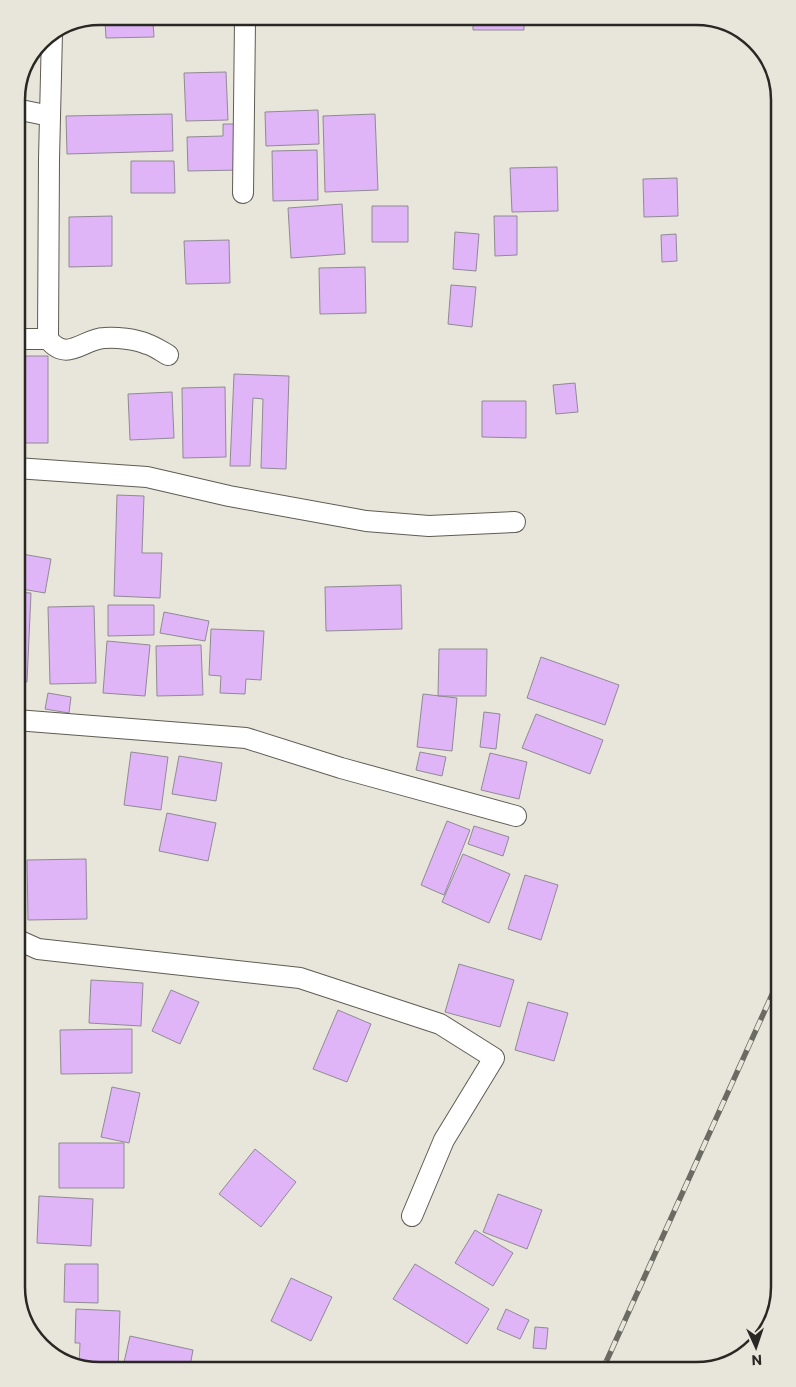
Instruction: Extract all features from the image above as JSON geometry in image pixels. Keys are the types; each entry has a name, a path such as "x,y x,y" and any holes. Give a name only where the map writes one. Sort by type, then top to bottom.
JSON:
{"street":[{"path":"243,193 245,25"},
{"path":"52,43 48,339 54,346 66,350 76,349 103,338 121,339 146,343 168,355"},
{"path":"25,111 50,116"},
{"path":"25,339 48,339"},
{"path":"25,469 147,477 229,496 366,521 429,526 515,522"},
{"path":"25,721 246,738 342,768 516,816"},
{"path":"25,943 38,949 300,978 440,1024 494,1058 444,1140 412,1216"}],"building":[{"path":"105,25 153,25 154,37 106,38"},
{"path":"473,25 524,25 524,30 473,30"},
{"path":"226,72 228,120 186,121 184,73"},
{"path":"318,110 319,144 266,146 265,112"},
{"path":"172,114 173,151 67,154 66,116"},
{"path":"375,114 378,190 325,192 323,116"},
{"path":"223,124 240,124 241,170 188,171 187,137 223,136"},
{"path":"317,150 318,200 273,201 272,151"},
{"path":"131,161 174,161 175,193 131,193"},
{"path":"557,167 558,211 512,212 510,168"},
{"path":"677,178 678,216 644,217 643,179"},
{"path":"342,204 345,254 291,258 288,208"},
{"path":"372,206 408,206 408,242 372,242"},
{"path":"112,216 112,266 69,267 69,217"},
{"path":"494,216 517,216 517,255 495,256"},
{"path":"455,232 479,234 476,271 453,269"},
{"path":"676,234 677,261 662,262 661,235"},
{"path":"229,240 230,283 186,284 184,241"},
{"path":"365,267 366,313 320,314 319,268"},
{"path":"451,285 476,287 472,327 448,324"},
{"path":"25,356 48,356 48,443 25,443"},
{"path":"234,374 289,376 286,469 261,468 263,399 253,398 250,466 230,466"},
{"path":"575,383 578,412 556,414 553,385"},
{"path":"225,387 226,457 183,458 182,388"},
{"path":"172,392 174,438 130,440 128,394"},
{"path":"482,401 526,401 526,438 482,437"},
{"path":"117,495 144,496 142,553 162,553 160,598 114,596"},
{"path":"25,555 51,559 45,593 25,590"},
{"path":"401,585 402,629 326,631 325,587"},
{"path":"25,593 31,593 27,682 25,682"},
{"path":"108,605 154,605 154,635 108,636"},
{"path":"94,606 96,683 50,684 48,607"},
{"path":"164,612 209,621 205,641 160,633"},
{"path":"211,629 264,631 261,680 246,679 245,694 220,693 221,676 209,675"},
{"path":"107,641 150,645 145,696 103,693"},
{"path":"201,645 203,695 157,696 156,646"},
{"path":"439,649 487,649 486,696 438,696"},
{"path":"541,657 619,685 605,725 527,698"},
{"path":"48,693 71,697 69,713 45,709"},
{"path":"423,694 457,698 452,751 417,747"},
{"path":"484,712 500,714 496,749 480,747"},
{"path":"536,714 603,740 590,774 522,748"},
{"path":"131,752 168,757 161,810 124,805"},
{"path":"420,752 446,757 442,776 416,770"},
{"path":"490,753 527,762 519,799 481,790"},
{"path":"179,756 222,763 216,801 172,794"},
{"path":"167,813 216,823 208,861 159,851"},
{"path":"447,821 470,830 444,895 421,885"},
{"path":"474,826 509,837 503,856 468,844"},
{"path":"463,854 510,874 489,923 442,902"},
{"path":"86,859 87,919 28,920 27,860"},
{"path":"525,875 558,885 541,940 508,929"},
{"path":"459,964 514,980 500,1027 445,1012"},
{"path":"91,980 143,983 141,1026 89,1023"},
{"path":"171,990 199,1002 180,1044 152,1031"},
{"path":"528,1002 568,1013 554,1061 515,1050"},
{"path":"338,1010 371,1024 347,1082 313,1069"},
{"path":"132,1029 132,1073 61,1074 60,1030"},
{"path":"112,1087 140,1093 129,1143 101,1137"},
{"path":"59,1143 124,1143 124,1188 59,1188"},
{"path":"255,1149 296,1182 261,1227 219,1194"},
{"path":"498,1194 542,1210 527,1249 483,1232"},
{"path":"39,1196 93,1199 91,1246 37,1243"},
{"path":"475,1230 513,1253 493,1286 455,1263"},
{"path":"65,1264 98,1264 98,1303 64,1302"},
{"path":"415,1264 489,1309 467,1344 393,1299"},
{"path":"291,1278 332,1297 311,1341 271,1321"},
{"path":"76,1309 120,1311 118,1362 95,1362 79,1359 80,1343 75,1343"},
{"path":"506,1309 529,1320 520,1339 497,1329"},
{"path":"535,1327 548,1328 546,1349 533,1348"},
{"path":"130,1336 193,1350 191,1362 124,1362"}],"railway":[{"path":"606,1362 771,997"}]}
